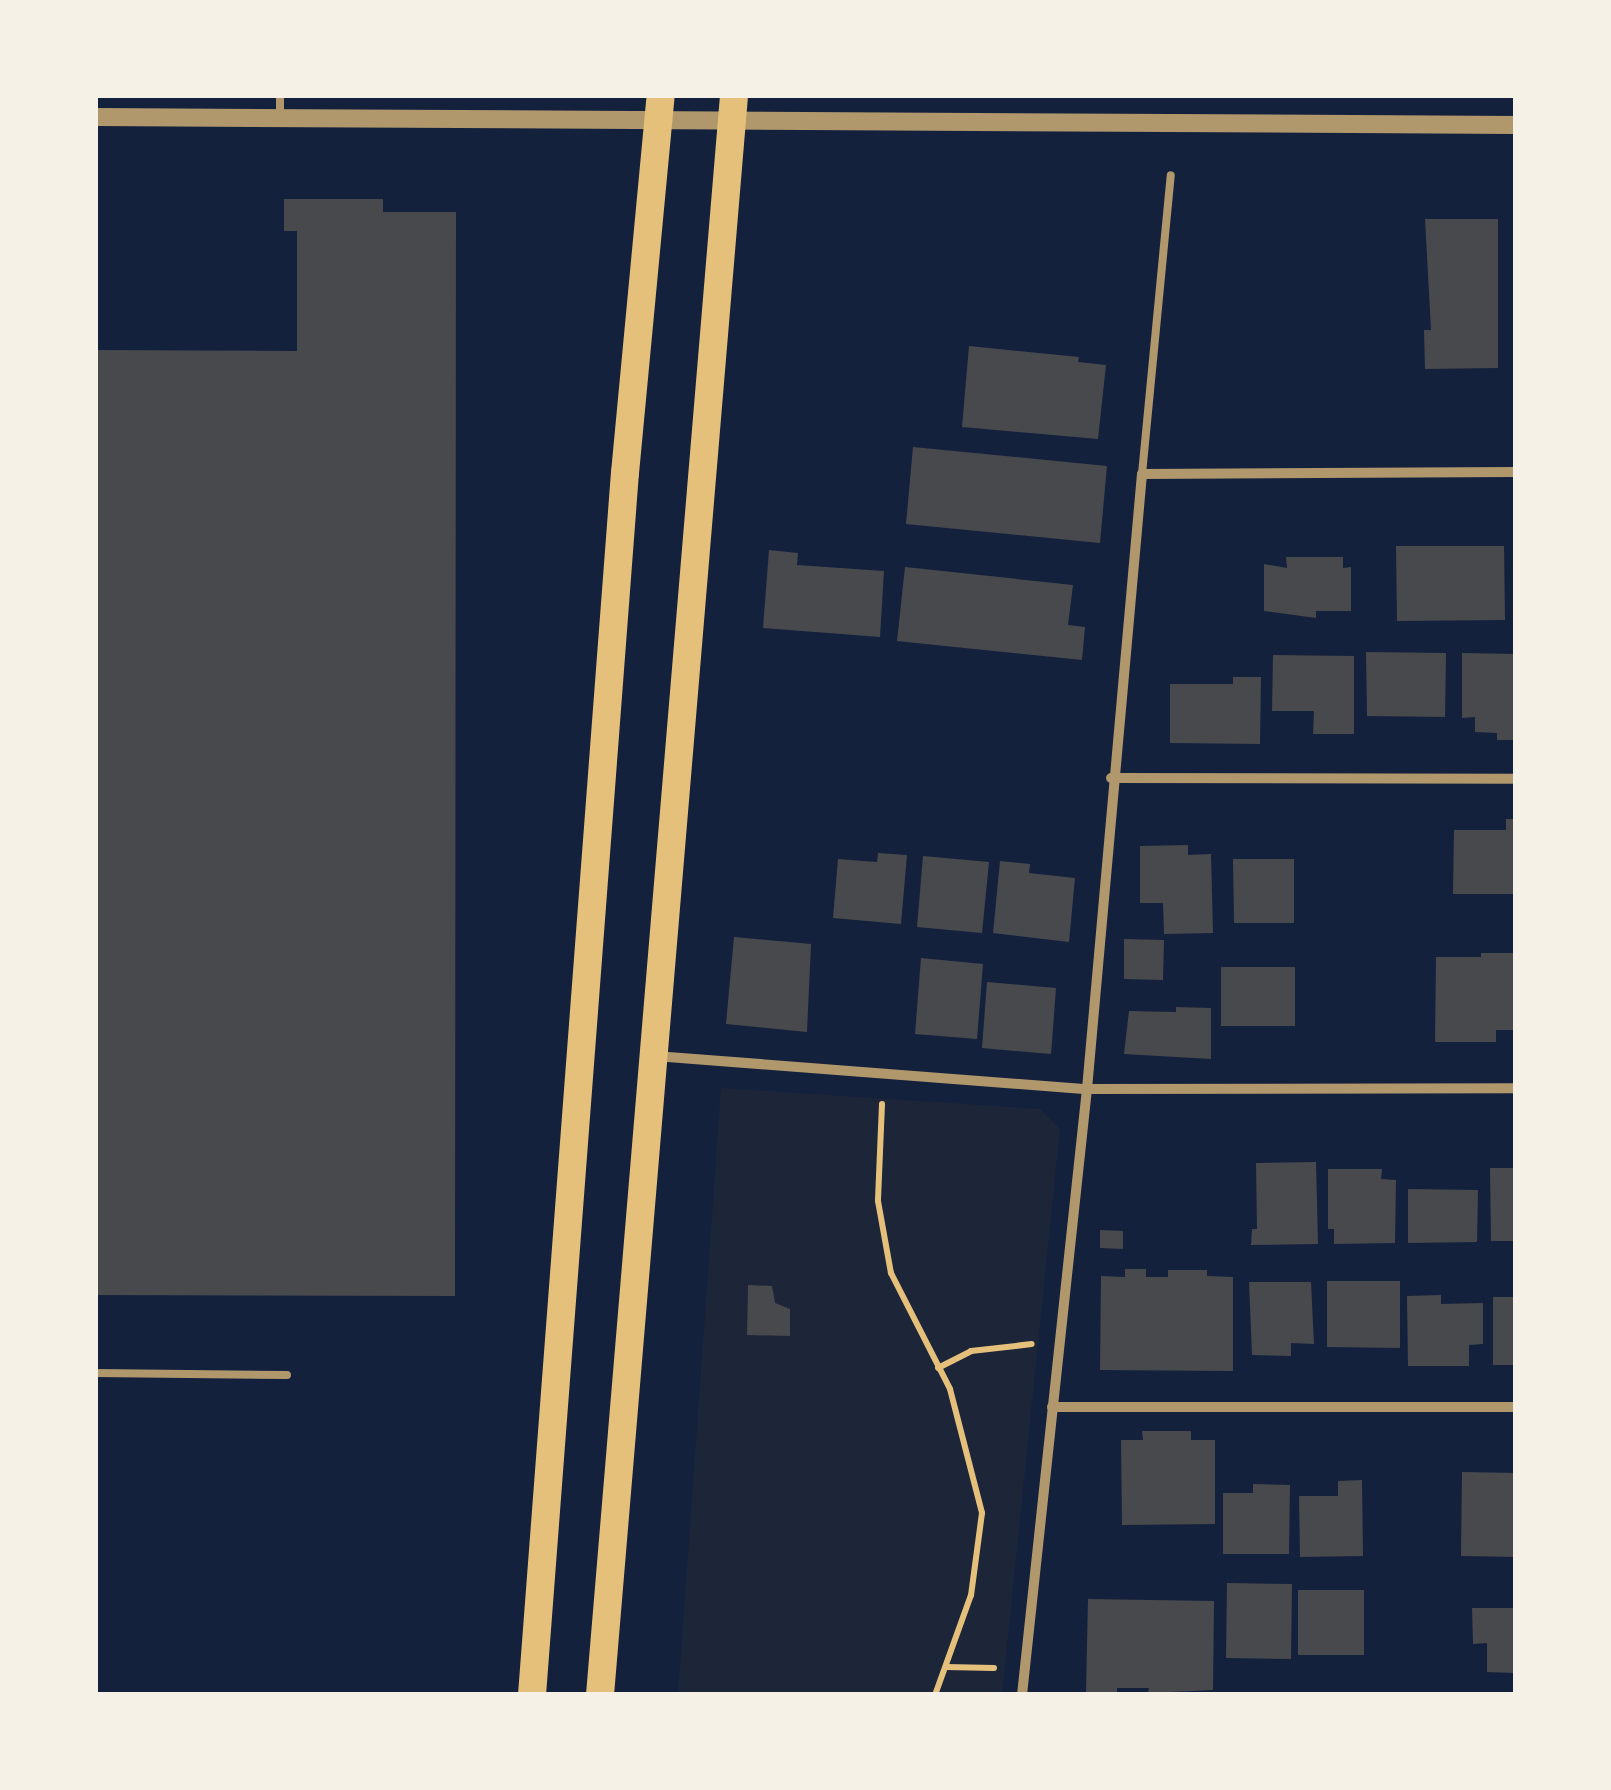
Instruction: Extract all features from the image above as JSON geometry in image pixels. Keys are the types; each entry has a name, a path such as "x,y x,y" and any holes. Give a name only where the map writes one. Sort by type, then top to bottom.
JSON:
{"highway":[{"path":"532,1695 626,473 660,108"},
{"path":"600,1695 732,109"}],"street":[{"path":"95,117 280,118 660,108 1516,125"},
{"path":"1022,1695 1087,1088 1142,474 1516,472"},
{"path":"1112,778 1516,779"},
{"path":"654,1056 1087,1088 1516,1088"},
{"path":"1052,1407 1516,1408"}],"lane":[{"path":"280,95 280,118"},
{"path":"1142,474 1171,175"},
{"path":"95,1373 286,1375"}],"path":[{"path":"886,1073 878,1201 891,1274 956,1407 982,1513 971,1596 934,1695"},
{"path":"938,1368 971,1351 1003,1344 1060,1344"},
{"path":"946,1667 1026,1669"}],"shaded area":[{"path":"721,1088 1040,1109 1060,1129 1002,1695 678,1695"}],"building":[{"path":"284,199 383,199 383,212 456,212 455,1296 95,1295 95,350 297,351 297,231 284,231"},
{"path":"1425,219 1498,219 1498,368 1425,369 1424,330 1431,330"},
{"path":"969,346 1079,357 1078,362 1106,365 1098,439 962,427"},
{"path":"913,447 1107,466 1100,543 906,524"},
{"path":"1396,546 1504,546 1505,620 1397,621"},
{"path":"769,550 798,553 797,565 884,571 880,637 763,628"},
{"path":"1286,557 1343,557 1343,568 1351,567 1351,611 1316,611 1316,618 1264,611 1264,564 1287,568"},
{"path":"905,567 1073,585 1068,625 1085,627 1082,660 897,641"},
{"path":"1366,652 1446,653 1445,717 1367,716"},
{"path":"1462,653 1516,654 1516,740 1497,740 1497,733 1475,732 1475,717 1462,718"},
{"path":"1273,655 1354,656 1354,734 1313,734 1314,711 1272,711"},
{"path":"1233,677 1261,677 1260,744 1170,743 1170,684 1233,684"},
{"path":"1506,819 1516,819 1516,894 1453,894 1454,830 1506,830"},
{"path":"1188,845 1188,855 1211,854 1213,933 1164,934 1163,903 1140,903 1140,846"},
{"path":"878,853 907,855 901,924 833,918 838,859 877,862"},
{"path":"923,856 989,862 982,933 917,927"},
{"path":"1233,859 1294,859 1294,923 1234,923"},
{"path":"1000,861 1030,864 1029,873 1075,878 1069,942 993,933"},
{"path":"734,937 811,944 807,1032 726,1024"},
{"path":"1124,939 1164,940 1163,980 1124,979"},
{"path":"1481,953 1516,953 1516,1030 1496,1030 1496,1042 1435,1042 1436,957 1481,957"},
{"path":"921,958 983,964 977,1039 915,1034"},
{"path":"1221,967 1295,967 1295,1026 1221,1026"},
{"path":"987,982 1056,988 1051,1054 982,1048"},
{"path":"1176,1007 1211,1008 1211,1059 1124,1054 1129,1011 1176,1012"},
{"path":"1316,1162 1318,1244 1251,1245 1252,1229 1257,1229 1256,1163"},
{"path":"1490,1168 1516,1168 1516,1241 1491,1241"},
{"path":"1328,1169 1382,1169 1381,1179 1396,1180 1395,1243 1334,1244 1334,1229 1328,1229"},
{"path":"1408,1189 1478,1190 1477,1242 1408,1243"},
{"path":"1100,1230 1123,1231 1123,1249 1100,1248"},
{"path":"1125,1269 1146,1269 1146,1277 1168,1277 1168,1270 1207,1270 1207,1276 1233,1277 1233,1371 1100,1370 1101,1276 1125,1277"},
{"path":"1327,1281 1400,1281 1400,1348 1327,1347"},
{"path":"1249,1282 1311,1282 1314,1344 1291,1343 1291,1356 1252,1355"},
{"path":"748,1285 772,1286 775,1303 790,1309 790,1336 747,1335"},
{"path":"1441,1295 1441,1304 1483,1303 1483,1344 1469,1345 1469,1366 1408,1366 1407,1296"},
{"path":"1493,1297 1516,1297 1516,1365 1493,1365"},
{"path":"1142,1431 1191,1431 1191,1440 1215,1440 1215,1524 1122,1525 1121,1440 1143,1440"},
{"path":"1462,1472 1516,1473 1516,1557 1461,1556"},
{"path":"1362,1480 1363,1556 1300,1557 1299,1496 1338,1496 1338,1481"},
{"path":"1253,1484 1290,1485 1289,1554 1223,1554 1223,1493 1253,1493"},
{"path":"1227,1583 1292,1584 1291,1659 1226,1658"},
{"path":"1298,1590 1364,1590 1364,1655 1298,1655"},
{"path":"1088,1599 1214,1601 1213,1690 1148,1693 1149,1688 1117,1688 1117,1693 1086,1692"},
{"path":"1472,1608 1516,1608 1516,1673 1487,1672 1487,1643 1473,1644"}]}
